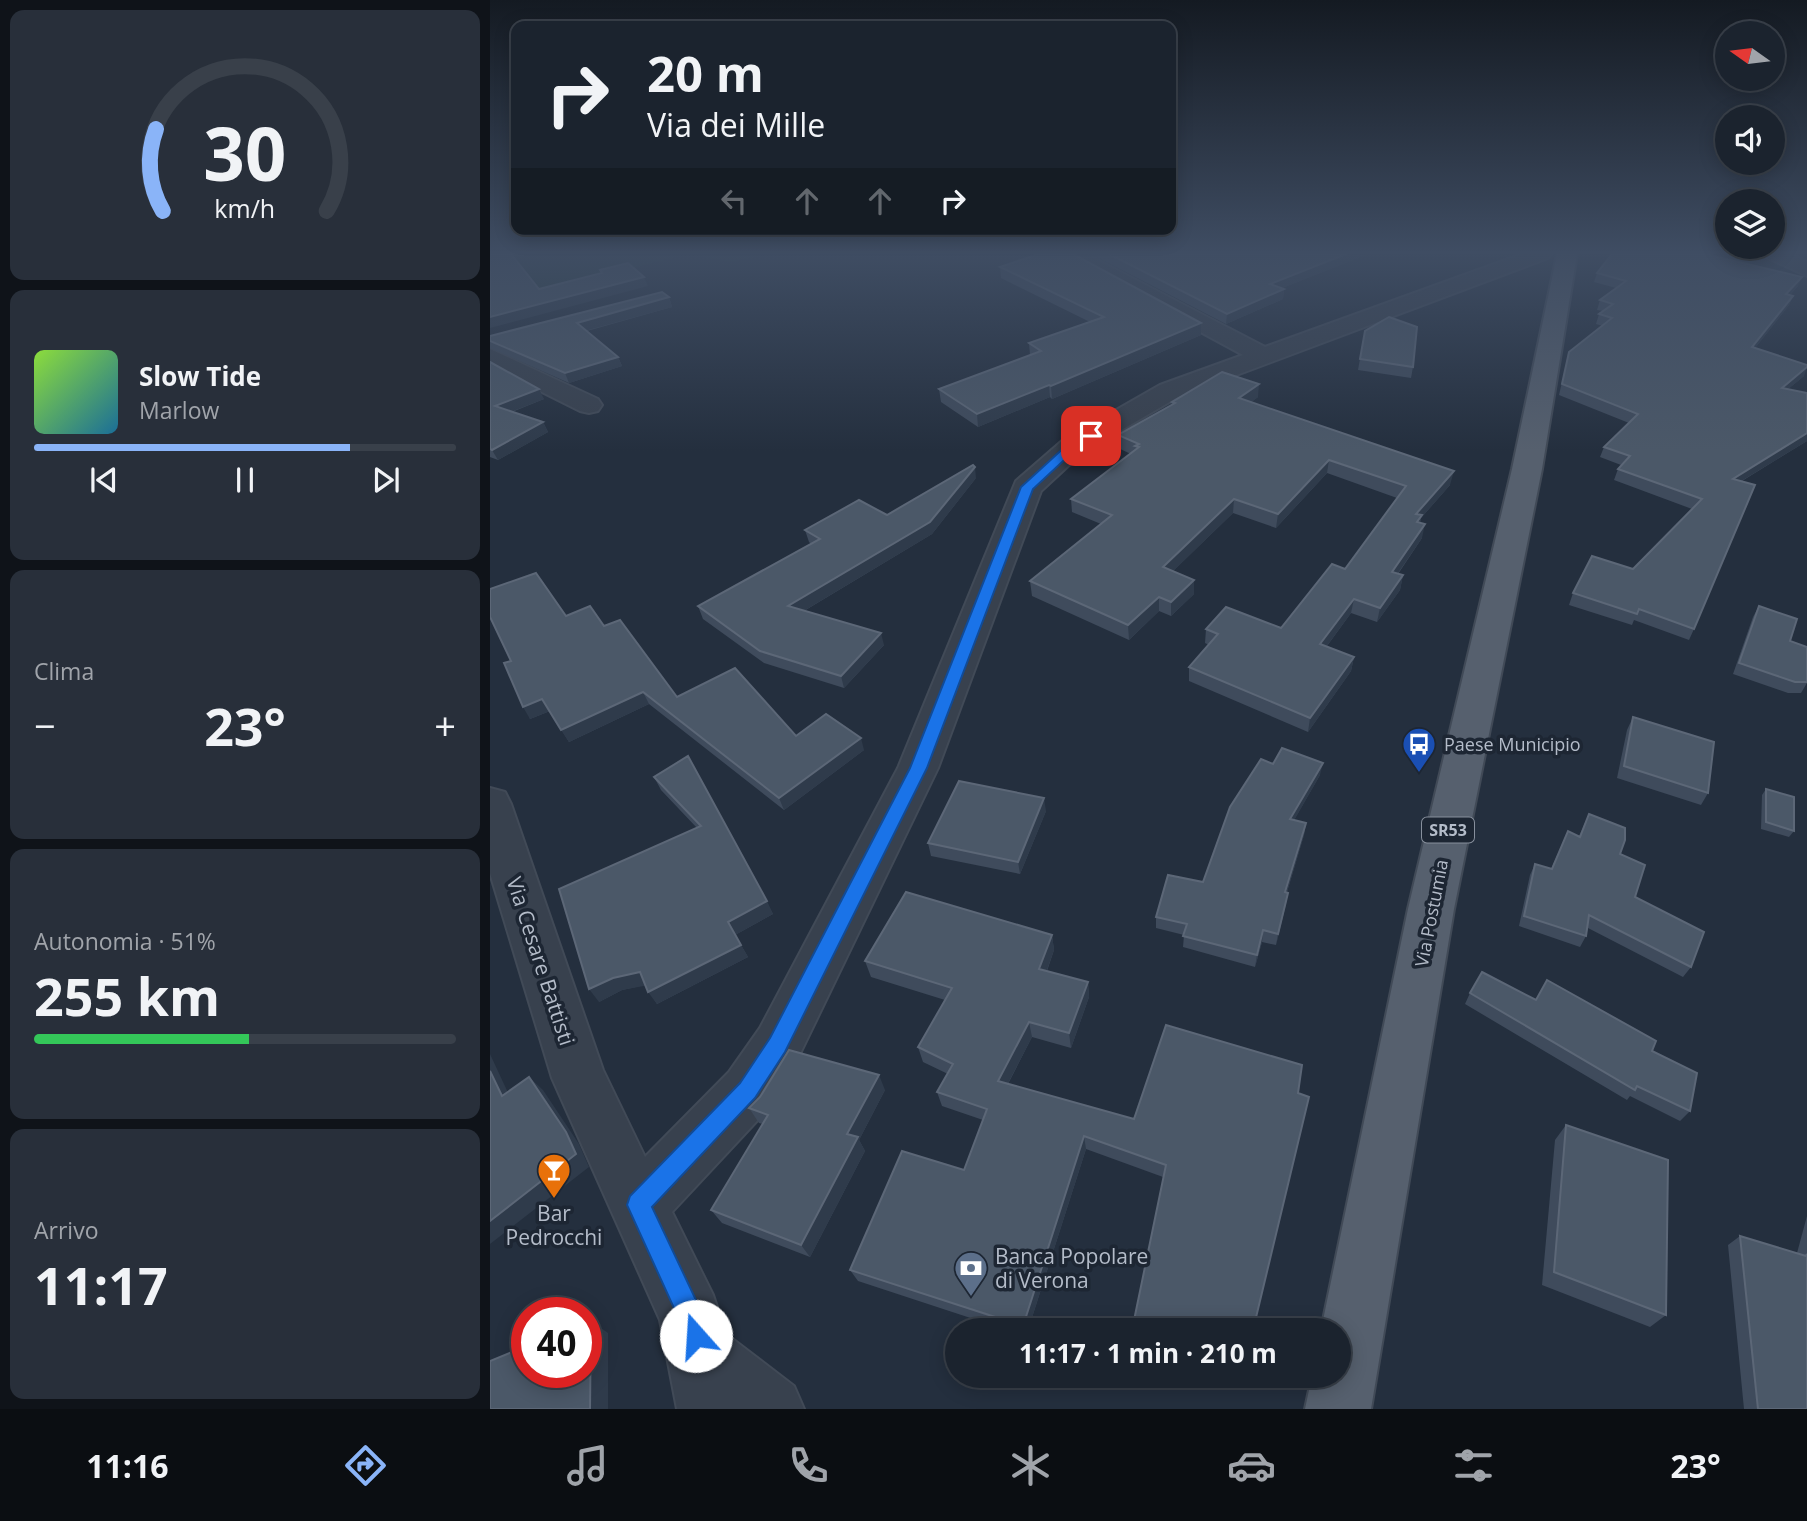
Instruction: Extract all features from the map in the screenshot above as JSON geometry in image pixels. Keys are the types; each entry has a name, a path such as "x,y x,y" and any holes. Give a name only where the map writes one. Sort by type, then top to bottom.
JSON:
{"main road":[{"name":"Via Postumia","path":"1348,1406 1434,895 1527,469 1555,320"}],"street":[{"path":"1195,320 1264,356"},
{"path":"639,1205 748,1091 778,1045 918,768 1027,487 1072,447 1169,391 1362,320"},
{"path":"494,342 589,405"},
{"name":"Via Cesare Battisti","path":"490,804 579,1078 691,1317 705,1382"},
{"path":"705,1382 771,1409"}],"building":[{"path":"554,320 588,320 577,323 618,357 565,373 490,341 490,336"},
{"path":"1096,320 1195,320 1201,323 977,414 939,389 1041,351 1029,343"},
{"path":"1384,320 1397,320 1417,327 1413,367 1360,359 1365,331"},
{"path":"1610,320 1774,320 1752,347 1807,365 1782,388 1807,393 1807,433 1733,479 1755,485 1694,629 1639,609 1637,614 1573,593 1592,556 1633,569 1702,499 1618,469 1630,456 1604,447 1638,414 1562,384 1569,352"},
{"path":"490,362 539,389 495,406 543,422 492,450 490,449"},
{"path":"1222,372 1259,384 1239,398 1454,471 1416,514 1422,515 1417,522 1425,524 1392,572 1403,575 1380,608 1354,599 1320,644 1354,657 1310,718 1189,667 1218,634 1206,629 1226,607 1281,628 1332,564 1345,569 1406,486 1329,460 1278,514 1234,499 1163,567 1194,580 1171,602 1159,597 1128,625 1030,581 1112,515 1071,499 1139,447 1135,446 1139,444 1118,435 1175,403 1172,402"},
{"path":"973,465 975,467 930,522 788,606 881,633 841,676 760,651 698,606 820,539 805,530 859,500 887,515"},
{"path":"536,573 566,616 590,606 604,626 620,620 677,697 735,668 796,736 826,714 861,738 779,798 643,692 561,730 542,699 523,707 504,663 511,661 490,617 490,589"},
{"path":"1759,606 1797,619 1790,641 1807,647 1807,682 1795,682 1739,663"},
{"path":"1633,717 1714,742 1708,793 1624,766"},
{"path":"1282,748 1323,763 1290,819 1306,823 1285,892 1288,893 1278,934 1263,930 1257,955 1183,936 1187,924 1156,917 1168,875 1203,882 1230,807 1261,759 1273,764"},
{"path":"688,756 767,901 728,922 741,945 648,992 640,972 613,978 589,989 559,889 701,826 654,777"},
{"path":"959,781 1044,798 1018,862 928,843"},
{"path":"1766,789 1794,797 1794,831 1766,822"},
{"path":"1589,814 1625,828 1625,840 1620,854 1645,865 1635,897 1704,932 1691,967 1589,915 1586,936 1524,916 1535,864 1552,869 1568,831 1580,837"},
{"path":"906,892 1052,935 1039,969 1088,982 1069,1033 1029,1022 998,1081 1134,1119 1166,1025 1302,1065 1298,1093 1309,1097 1256,1318 1134,1318 1166,1165 1084,1136 1026,1318 998,1318 850,1270 902,1151 964,1170 987,1109 937,1092 953,1064 918,1047 952,988 865,961"},
{"path":"1482,972 1536,1000 1547,980 1656,1041 1652,1051 1697,1073 1690,1111 1637,1086 1635,1090 1470,993"},
{"path":"789,1050 879,1075 847,1134 858,1137 801,1245 711,1210 768,1115 749,1108 760,1097"},
{"path":"490,1071 502,1096 529,1077 566,1132 576,1154 490,1221"},
{"path":"1566,1125 1668,1160 1666,1315 1554,1272"},
{"path":"1740,1236 1806,1256 1807,1254 1807,1409 1758,1409"},
{"path":"511,1352 511,1388 590,1388 590,1409 490,1409 490,1361"}],"place":[{"name":"Paese Municipio","path":"1419,774"},
{"name":"Bar Pedrocchi","path":"554,1200"},
{"name":"Banca Popolare di Verona","path":"971,1298"}],"route":[{"path":"696,1336 691,1317 639,1205 748,1091 778,1045 918,768 1027,487 1072,447 1091,436"}]}
